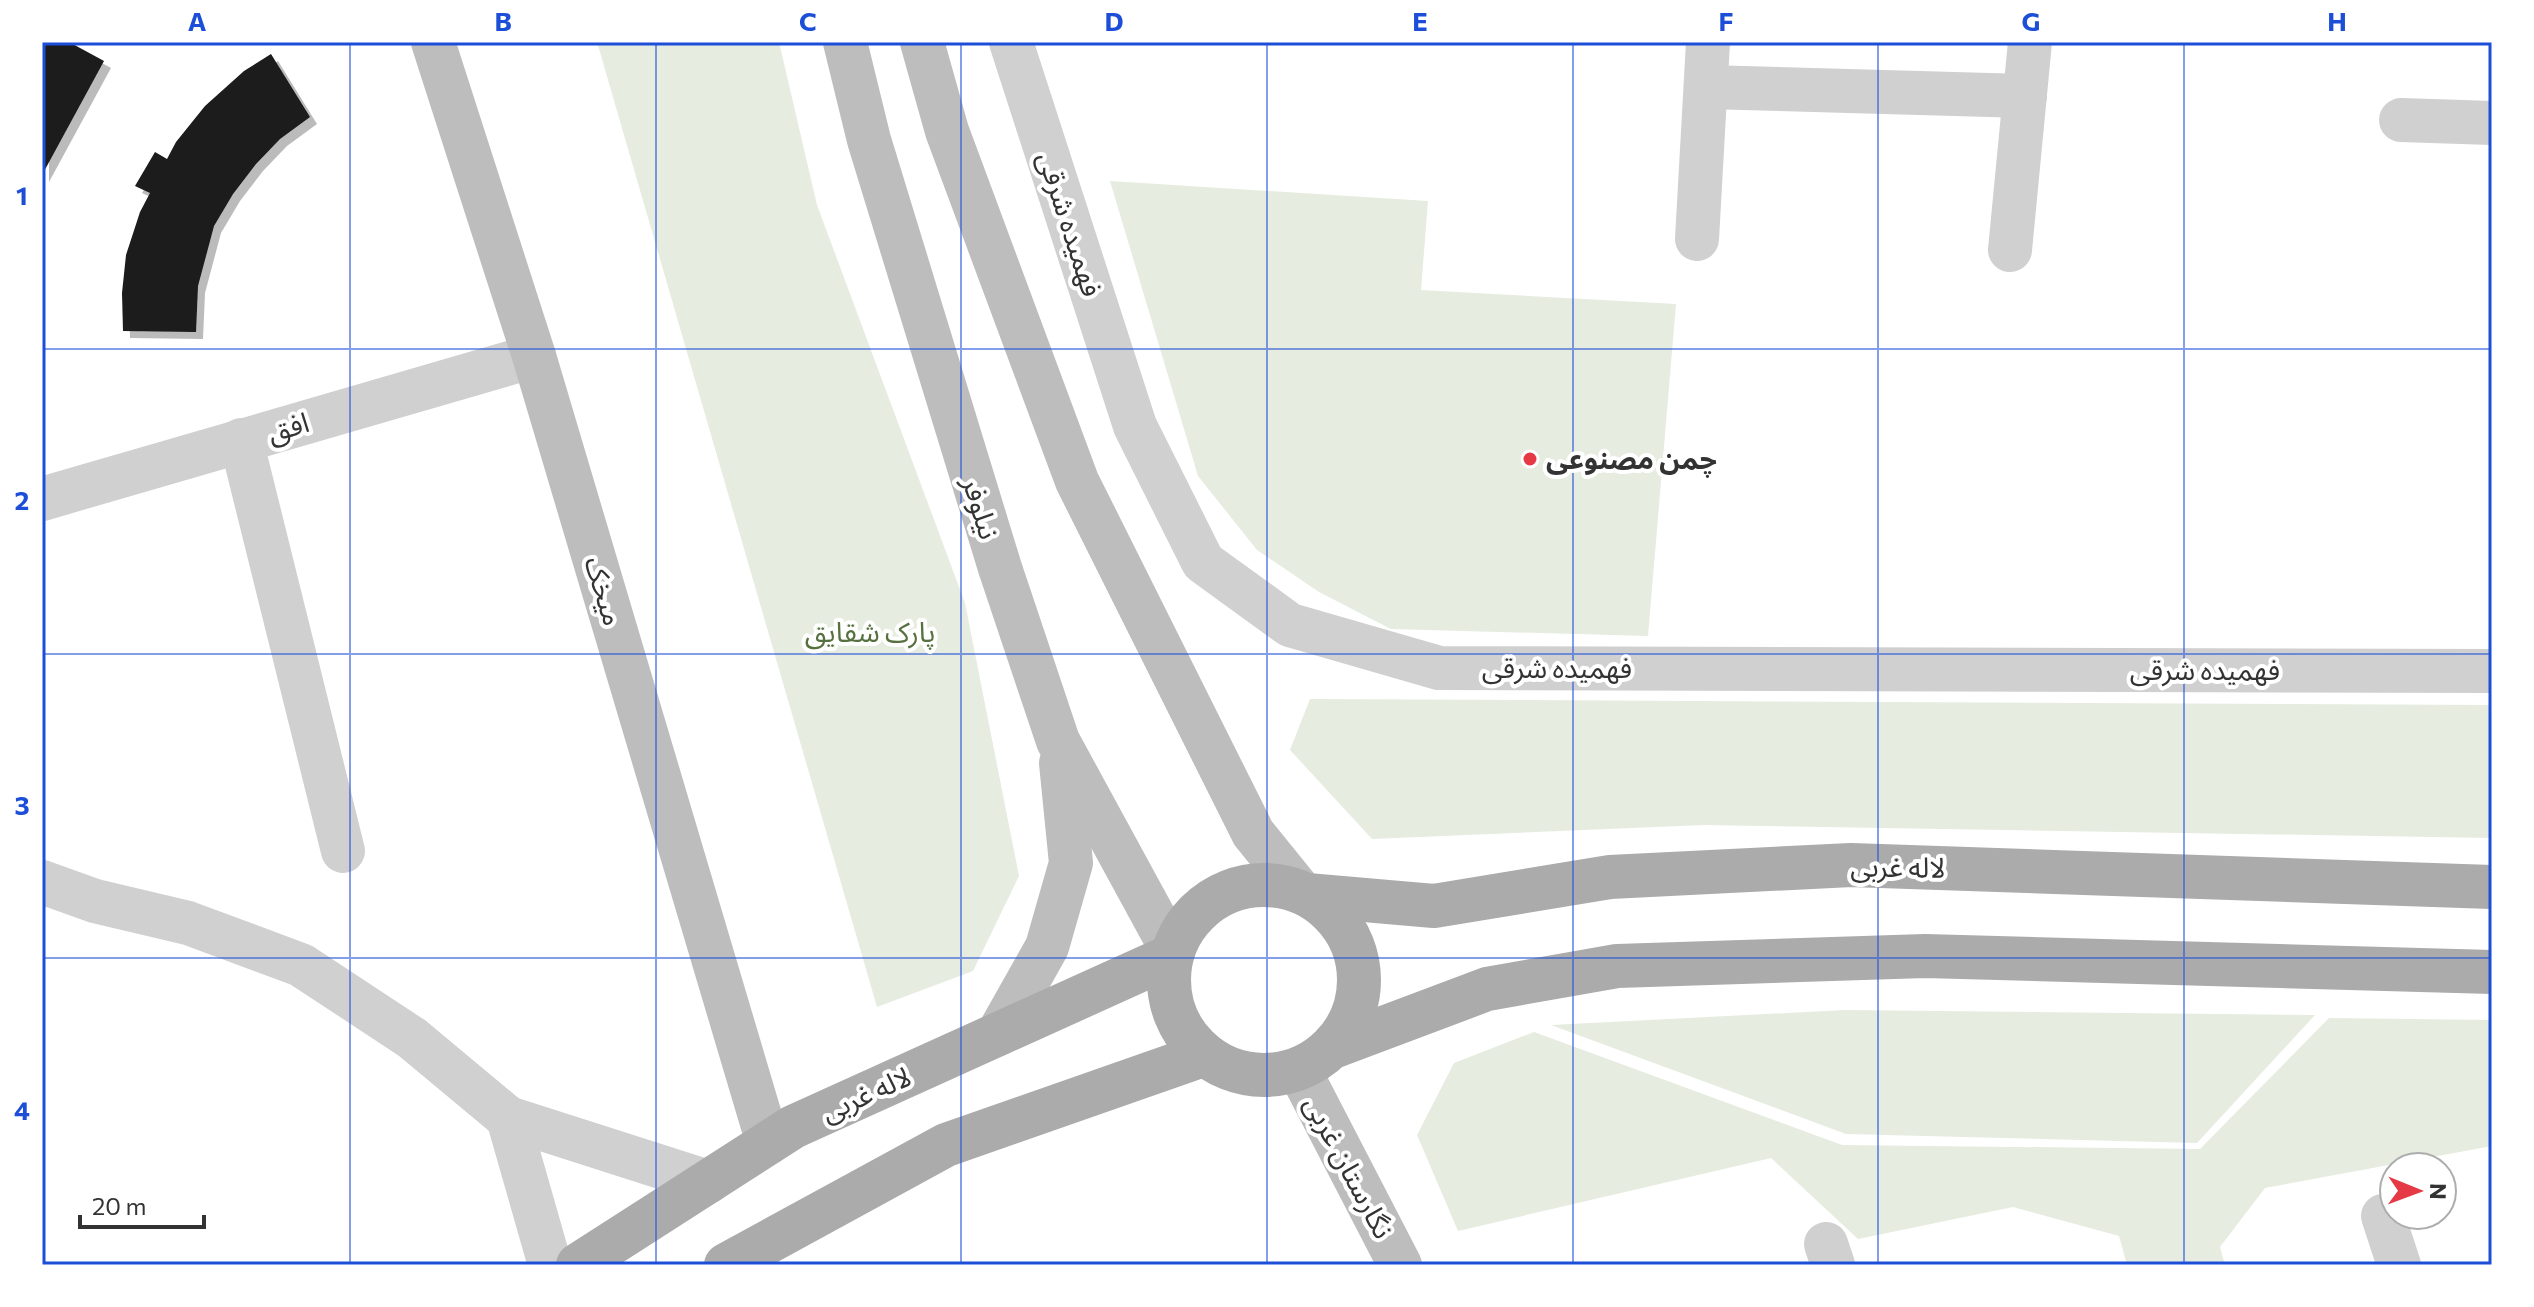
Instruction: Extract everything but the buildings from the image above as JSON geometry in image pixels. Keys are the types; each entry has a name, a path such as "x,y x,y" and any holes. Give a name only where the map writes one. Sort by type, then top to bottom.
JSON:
{"main road":[{"name":"میخک","path":"433,42 534,356 768,1143"},
{"name":"نیلوفر","path":"845,42 878,171 1000,568 1058,741 1172,954"},
{"path":"922,42 947,131 1077,481 1253,833 1304,893 1328,909 1347,933 1358,961 1359,992 1350,1021 1316,1058"},
{"path":"998,1034 1047,947 1071,863 1058,741"},
{"name":"لاله غربی","path":"1304,893 1434,906 1610,877 1851,865 2492,887"},
{"path":"1304,893 1271,884 1238,887 1208,902 1185,926 1172,954 1168,983 1173,1010 1184,1034 1203,1055 1224,1068 1248,1075 1274,1076 1487,989 1617,966 1925,956 2492,972"},
{"name":"لاله غربی","path":"578,1265 793,1127 1172,954"},
{"path":"726,1265 946,1145 1203,1055"},
{"name":"نگارستان غربی","path":"1316,1058 1400,1265"}],"street":[{"name":"فهمیده شرقی","path":"1011,42 1135,426 1203,562 1290,625 1439,668 2492,671"},
{"path":"1697,239 1708,42"},
{"path":"2010,250 2030,42"},
{"path":"1706,87 2025,96"},
{"path":"2401,120 2492,123"},
{"name":"افق","path":"42,499 534,356"},
{"path":"241,440 343,851"},
{"path":"42,882 95,901 188,923 301,965 412,1038 508,1118 708,1182"},
{"path":"508,1118 550,1265"},
{"path":"2388,1231 2399,1265"}],"green space":[{"name":"پارک شقایق","path":"597,42 779,42 817,205 965,603 1019,876 973,971 877,1007"},
{"path":"1110,181 1428,201 1421,290 1676,304 1648,636 1391,629 1319,592 1257,550 1198,476"},
{"path":"1310,699 2492,705 2492,838 1704,825 1372,839 1290,750"},
{"path":"1845,1010 2315,1015 2197,1143 1846,1134 1551,1025"},
{"path":"2329,1018 2492,1020 2492,1146 2458,1152 2378,1151 2378,1167 2265,1188 2220,1247 2225,1265 2127,1265 2119,1236 2013,1207 1858,1239 1771,1158 1458,1231 1417,1135 1454,1063 1534,1032 1842,1145 2200,1149"}],"place":[{"name":"چمن مصنوعی","path":"1530,459"}]}
